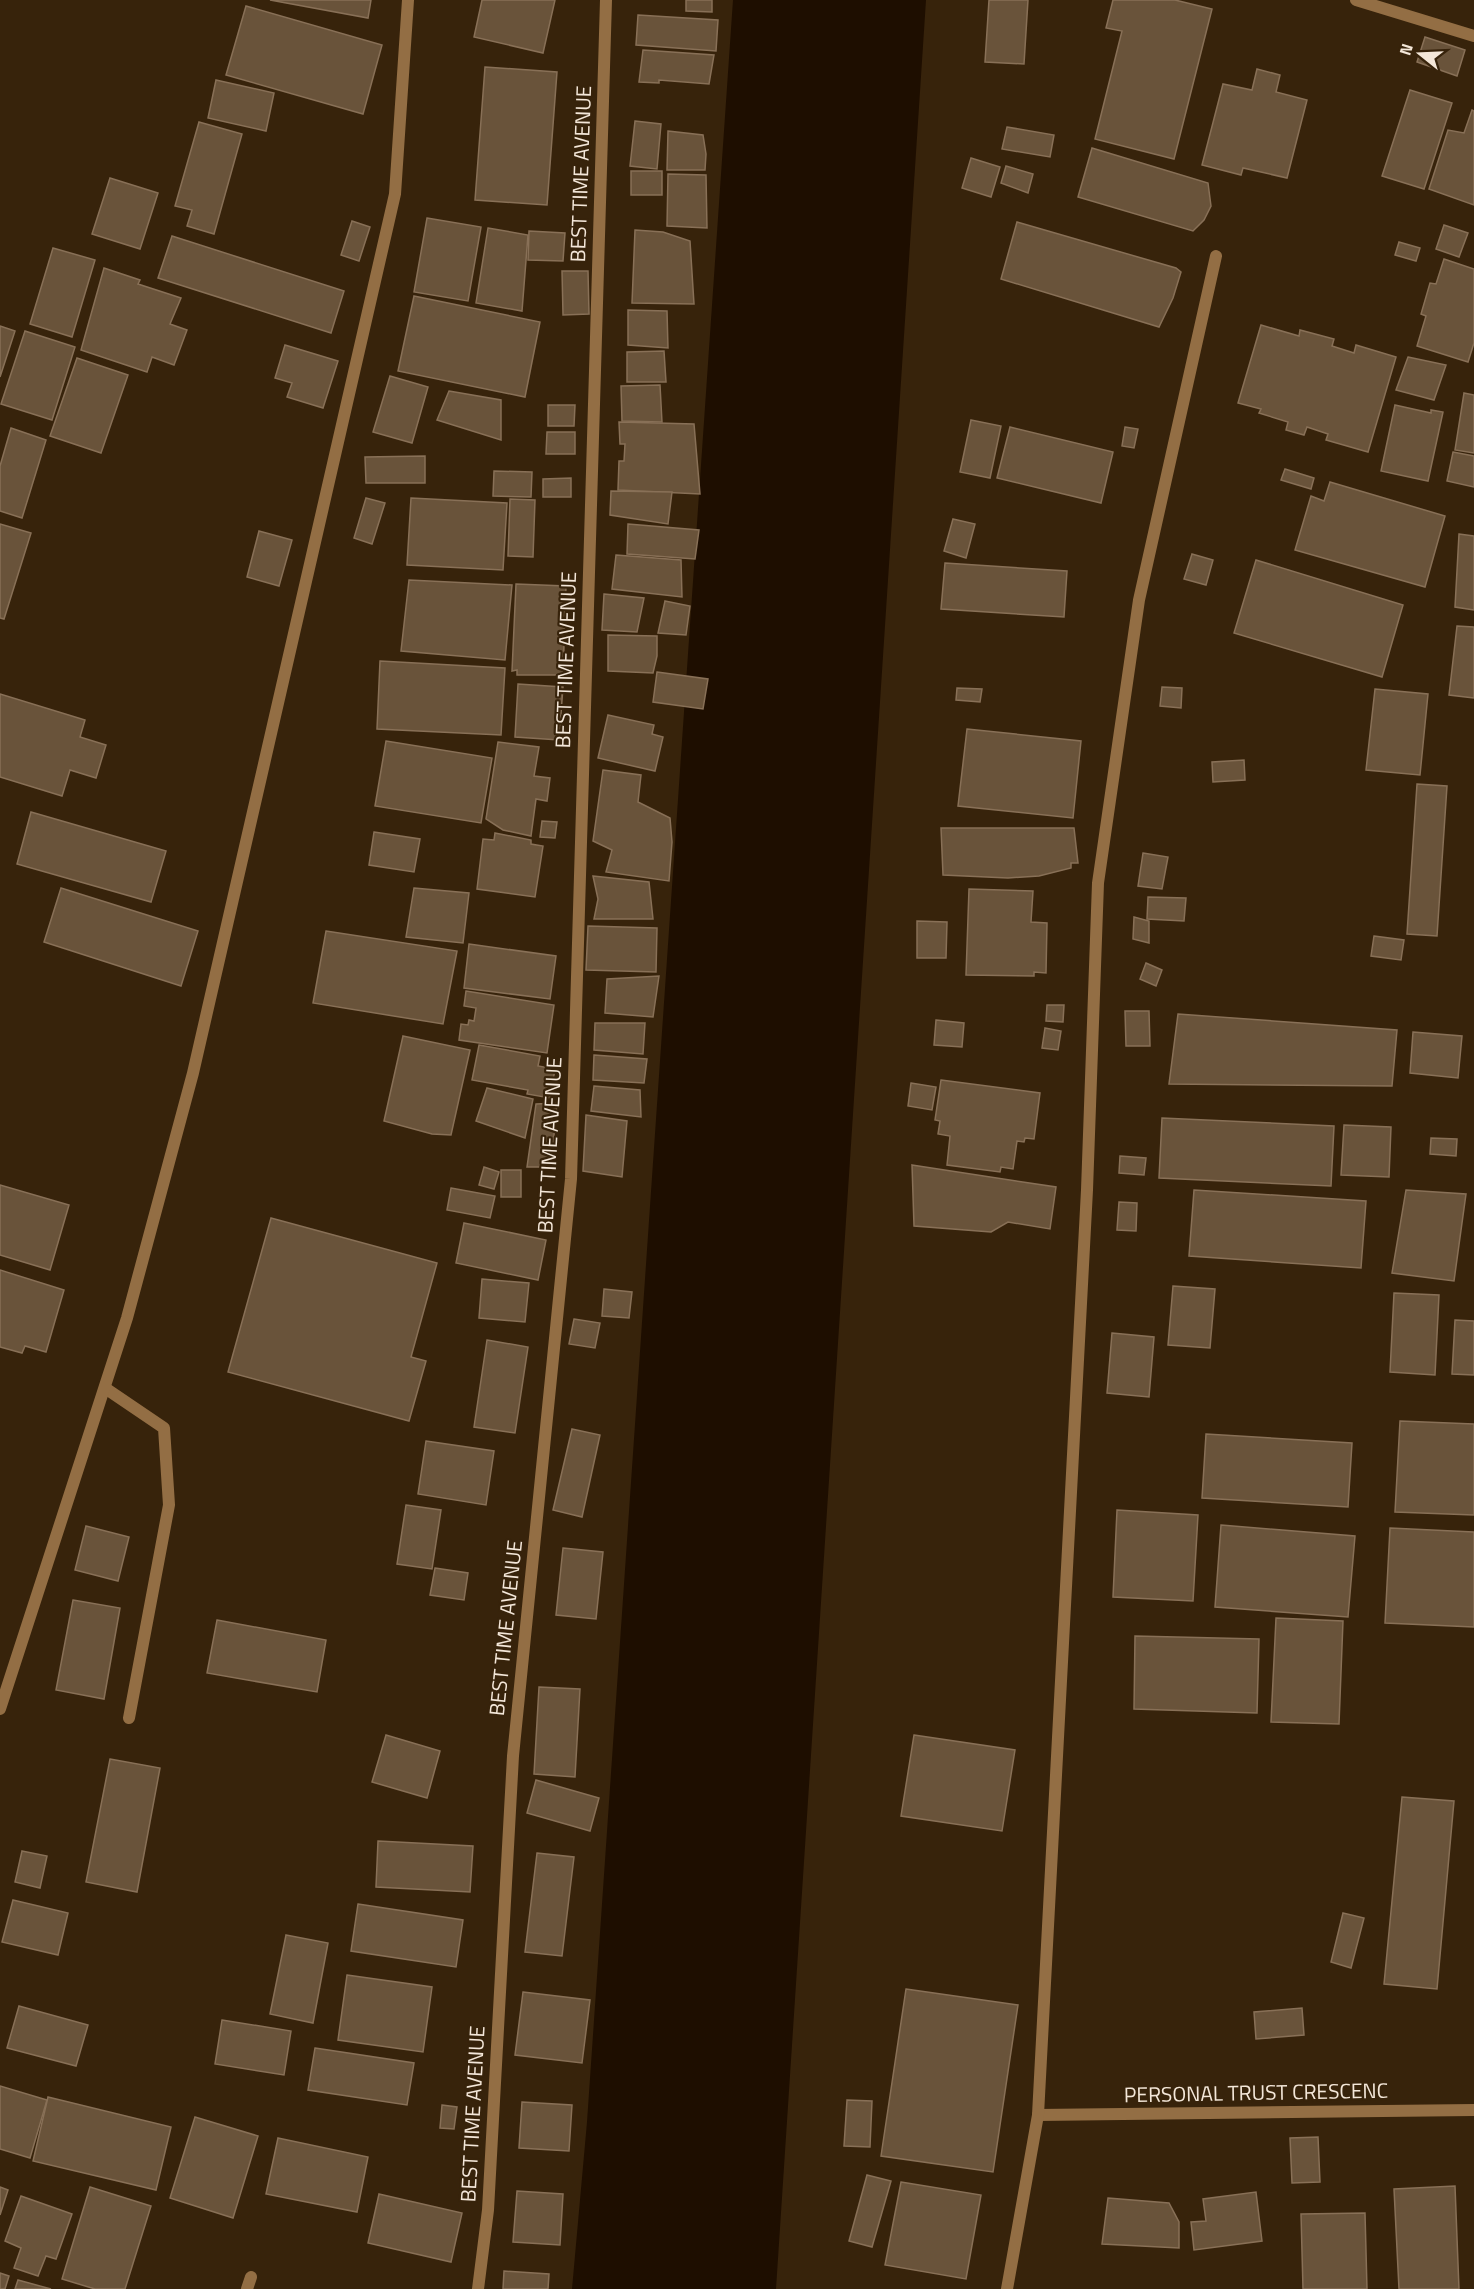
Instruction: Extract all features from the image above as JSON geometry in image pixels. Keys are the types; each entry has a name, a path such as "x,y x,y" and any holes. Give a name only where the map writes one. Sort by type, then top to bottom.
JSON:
{"street":[{"path":"0,1709 127,1318 193,1074 395,194 408,0"},
{"name":"BEST TIME AVENUE","path":"478,2289 488,2210 513,1756 571,1179 606,0"},
{"path":"1356,0 1474,36"},
{"path":"1007,2289 1038,2115 1087,1190 1098,884 1139,600 1216,256"},
{"path":"105,1388 164,1428 169,1505 129,1718"},
{"name":"PERSONAL TRUST CRESCENC","path":"1038,2115 1474,2110"}],"shaded area":[{"path":"733,0 926,0 776,2289 572,2289 587,2122"}],"building":[{"path":"270,0 371,0 368,18"},
{"path":"482,0 555,0 543,53 474,37"},
{"path":"686,0 712,0 712,12 686,11"},
{"path":"989,0 1028,0 1024,64 985,62"},
{"path":"1113,0 1175,0 1212,9 1174,159 1095,139 1122,31 1106,28"},
{"path":"246,6 382,45 363,114 226,75"},
{"path":"638,15 718,20 716,51 636,45"},
{"path":"1425,37 1465,50 1457,76 1417,62"},
{"path":"643,50 714,55 709,84 659,80 659,83 639,82"},
{"path":"485,67 557,72 547,205 475,200"},
{"path":"1257,69 1280,75 1276,92 1307,100 1287,178 1243,168 1241,175 1202,165 1223,84 1252,90"},
{"path":"216,80 274,93 266,131 208,118"},
{"path":"1410,90 1452,103 1424,189 1382,176"},
{"path":"1472,110 1474,111 1474,205 1429,189 1448,130 1464,133"},
{"path":"635,121 661,124 657,169 630,166"},
{"path":"199,122 242,134 214,234 187,226 192,210 175,206"},
{"path":"1007,127 1054,135 1050,157 1002,149"},
{"path":"668,131 703,135 706,154 705,170 667,170"},
{"path":"1092,148 1208,183 1211,206 1204,220 1193,231 1078,197"},
{"path":"971,158 1000,167 991,197 962,188"},
{"path":"1006,166 1033,174 1028,193 1001,183"},
{"path":"631,171 662,171 662,195 631,195"},
{"path":"668,174 706,175 707,228 667,226"},
{"path":"110,178 158,193 140,249 92,234"},
{"path":"427,218 481,227 468,301 414,292"},
{"path":"352,221 370,227 359,261 341,255"},
{"path":"1017,222 1176,268 1181,272 1173,298 1159,327 1001,279"},
{"path":"1444,225 1468,233 1459,257 1436,249"},
{"path":"488,228 528,235 522,311 476,303"},
{"path":"635,230 663,232 690,241 694,304 632,303"},
{"path":"529,231 565,233 563,261 528,260"},
{"path":"172,236 344,291 331,333 158,278"},
{"path":"1399,242 1420,248 1416,261 1395,255"},
{"path":"53,248 95,260 72,337 30,324"},
{"path":"1444,259 1474,269 1474,343 1468,362 1417,346 1426,316 1421,314 1430,283 1436,284"},
{"path":"104,268 140,280 138,284 181,298 170,324 187,330 174,365 152,357 147,372 81,350"},
{"path":"562,271 588,271 589,314 563,315"},
{"path":"414,296 540,322 525,397 398,371"},
{"path":"628,310 667,311 668,348 628,345"},
{"path":"1261,325 1299,336 1300,330 1334,339 1332,346 1354,353 1356,345 1396,357 1368,452 1326,440 1328,434 1307,427 1304,435 1286,430 1288,422 1259,413 1261,409 1238,403"},
{"path":"0,326 15,331 0,377"},
{"path":"25,331 75,347 52,420 1,404"},
{"path":"285,345 338,361 323,408 287,397 292,383 275,378"},
{"path":"664,351 666,382 627,382 627,352"},
{"path":"1408,357 1446,365 1434,400 1396,390"},
{"path":"77,358 128,375 101,453 50,436"},
{"path":"390,376 428,387 412,443 373,432"},
{"path":"660,385 662,422 622,421 621,386"},
{"path":"449,391 501,400 501,440 437,420"},
{"path":"1464,393 1474,395 1474,453 1455,450"},
{"path":"548,405 575,405 574,426 548,426"},
{"path":"1395,405 1431,413 1431,410 1443,412 1428,481 1381,471"},
{"path":"971,420 1001,426 990,478 960,472"},
{"path":"619,422 694,424 700,494 618,490 619,461 624,461 625,444 620,444"},
{"path":"1010,427 1113,452 1101,503 997,478"},
{"path":"1125,427 1138,429 1134,448 1122,446"},
{"path":"11,428 46,440 22,518 0,511 0,466"},
{"path":"547,432 575,432 575,454 546,454"},
{"path":"1453,452 1474,456 1474,487 1447,481"},
{"path":"425,456 425,483 366,483 365,457"},
{"path":"1285,469 1314,478 1311,489 1281,480"},
{"path":"494,471 532,472 531,497 493,496"},
{"path":"571,478 571,497 543,497 543,479"},
{"path":"1330,482 1445,516 1425,587 1295,550 1311,496 1324,501"},
{"path":"611,491 672,492 668,524 610,515"},
{"path":"366,498 385,503 372,544 354,538"},
{"path":"411,498 507,503 503,570 407,565"},
{"path":"510,499 535,500 533,557 508,556"},
{"path":"953,519 975,524 966,558 944,551"},
{"path":"0,524 31,533 4,619 0,618"},
{"path":"628,524 699,530 695,559 627,554"},
{"path":"259,531 292,540 279,586 247,577"},
{"path":"1459,534 1474,536 1474,610 1455,607"},
{"path":"1192,554 1213,560 1206,585 1184,579"},
{"path":"616,555 681,560 682,597 612,589"},
{"path":"1256,560 1403,605 1382,677 1234,633"},
{"path":"945,563 1067,571 1064,617 941,609"},
{"path":"409,580 512,585 505,660 401,651"},
{"path":"516,584 566,586 563,675 517,675 517,670 512,671"},
{"path":"604,594 644,598 637,632 602,630"},
{"path":"665,601 690,606 686,635 658,633"},
{"path":"1457,626 1474,627 1474,698 1449,695"},
{"path":"608,635 657,636 657,656 653,673 608,671"},
{"path":"380,661 505,668 501,735 377,729"},
{"path":"657,672 708,679 703,709 653,702"},
{"path":"518,684 563,687 559,740 515,737"},
{"path":"1162,687 1182,688 1181,708 1160,706"},
{"path":"957,688 982,689 980,702 956,700"},
{"path":"1375,689 1428,694 1420,775 1366,770"},
{"path":"0,694 85,720 80,737 106,745 96,778 70,770 62,796 0,777"},
{"path":"608,715 654,725 652,734 663,737 655,771 598,758"},
{"path":"967,729 1081,741 1073,818 958,806"},
{"path":"386,741 492,758 481,823 375,806"},
{"path":"498,742 539,747 534,776 550,778 547,801 536,799 531,836 503,830 486,819"},
{"path":"1244,760 1245,780 1213,782 1212,762"},
{"path":"603,770 641,775 638,802 670,818 672,842 669,881 606,872 612,850 593,841"},
{"path":"1417,784 1447,786 1437,936 1407,934"},
{"path":"31,812 166,851 151,902 17,864"},
{"path":"542,821 557,822 555,838 540,837"},
{"path":"941,828 1074,828 1078,863 1071,863 1071,868 1039,876 1008,878 943,875"},
{"path":"374,832 420,839 414,872 369,865"},
{"path":"495,833 531,840 531,844 543,846 535,897 477,889 483,839 494,840"},
{"path":"1143,853 1168,857 1162,889 1138,886"},
{"path":"593,876 649,882 653,919 594,919 598,899"},
{"path":"61,888 198,931 181,986 44,942"},
{"path":"414,888 469,893 463,943 406,937"},
{"path":"969,889 1033,891 1031,922 1047,923 1046,973 1034,972 1034,976 966,975"},
{"path":"1148,897 1186,898 1184,921 1147,919"},
{"path":"1134,917 1149,921 1149,943 1133,939"},
{"path":"917,921 947,922 946,958 917,958"},
{"path":"588,926 657,928 656,972 586,970"},
{"path":"326,931 457,951 443,1024 313,1003"},
{"path":"1374,936 1404,940 1401,960 1371,956"},
{"path":"469,944 556,956 550,999 464,988"},
{"path":"1146,963 1162,970 1156,986 1140,979"},
{"path":"659,976 653,1017 605,1013 607,979"},
{"path":"466,991 554,1005 547,1053 459,1040 461,1024 468,1025 469,1020 474,1021 476,1008 464,1006"},
{"path":"1047,1005 1064,1005 1063,1022 1046,1021"},
{"path":"1125,1011 1149,1011 1150,1046 1126,1046"},
{"path":"1178,1014 1397,1030 1392,1086 1169,1084"},
{"path":"936,1020 964,1023 962,1047 934,1045"},
{"path":"595,1023 645,1023 643,1054 594,1050"},
{"path":"1045,1028 1061,1031 1058,1050 1042,1048"},
{"path":"1413,1032 1462,1036 1458,1078 1410,1073"},
{"path":"403,1036 470,1050 451,1135 432,1134 384,1121"},
{"path":"479,1045 540,1056 538,1066 555,1069 550,1098 527,1094 528,1090 472,1080"},
{"path":"594,1055 647,1059 644,1083 593,1080"},
{"path":"941,1080 1040,1093 1034,1139 1025,1138 1024,1142 1017,1141 1013,1169 1001,1167 1000,1172 947,1165 950,1136 938,1134 940,1121 935,1120"},
{"path":"911,1083 936,1087 932,1110 908,1106"},
{"path":"594,1086 640,1090 641,1117 591,1111"},
{"path":"487,1088 533,1099 525,1138 476,1121"},
{"path":"557,1103 551,1167 527,1167 536,1104"},
{"path":"586,1115 627,1121 622,1177 583,1171"},
{"path":"1162,1118 1334,1126 1331,1186 1159,1178"},
{"path":"1344,1125 1391,1127 1389,1177 1341,1175"},
{"path":"1431,1138 1457,1139 1456,1156 1430,1154"},
{"path":"1120,1156 1146,1158 1144,1175 1119,1173"},
{"path":"912,1165 1056,1187 1050,1229 1008,1222 991,1232 914,1226"},
{"path":"484,1167 499,1172 494,1189 479,1185"},
{"path":"501,1170 521,1170 521,1197 501,1197"},
{"path":"0,1185 69,1205 50,1270 0,1255"},
{"path":"451,1188 495,1196 490,1218 447,1210"},
{"path":"1194,1190 1366,1201 1361,1268 1189,1256"},
{"path":"1406,1190 1466,1194 1454,1281 1392,1273"},
{"path":"1119,1202 1137,1203 1136,1231 1117,1230"},
{"path":"271,1218 437,1263 411,1357 426,1361 409,1421 228,1372"},
{"path":"464,1223 546,1240 538,1280 456,1263"},
{"path":"0,1270 64,1290 46,1352 25,1346 22,1353 0,1347"},
{"path":"482,1279 529,1283 525,1322 479,1318"},
{"path":"1173,1286 1215,1289 1210,1348 1168,1345"},
{"path":"604,1289 632,1292 629,1318 602,1316"},
{"path":"1394,1293 1439,1295 1435,1375 1390,1372"},
{"path":"574,1319 600,1323 595,1348 569,1344"},
{"path":"1455,1320 1474,1321 1474,1375 1452,1374"},
{"path":"1112,1333 1154,1337 1149,1397 1107,1393"},
{"path":"487,1340 528,1347 515,1433 474,1427"},
{"path":"1400,1421 1474,1424 1474,1515 1395,1512"},
{"path":"572,1429 600,1435 582,1517 553,1510"},
{"path":"1206,1434 1352,1443 1348,1507 1202,1498"},
{"path":"426,1441 494,1451 486,1505 418,1494"},
{"path":"406,1505 441,1510 432,1569 397,1564"},
{"path":"1117,1510 1198,1515 1193,1601 1113,1597"},
{"path":"1221,1525 1355,1536 1348,1617 1215,1607"},
{"path":"86,1526 129,1537 118,1581 75,1570"},
{"path":"1390,1528 1474,1532 1474,1627 1385,1623"},
{"path":"563,1548 603,1552 596,1619 556,1615"},
{"path":"435,1568 468,1573 464,1600 430,1595"},
{"path":"73,1600 120,1608 104,1699 56,1690"},
{"path":"1276,1618 1343,1621 1339,1724 1271,1722"},
{"path":"217,1620 326,1640 317,1692 207,1673"},
{"path":"1135,1636 1259,1639 1257,1713 1134,1709"},
{"path":"539,1687 580,1689 575,1777 534,1774"},
{"path":"386,1735 440,1751 427,1798 372,1782"},
{"path":"914,1735 1015,1750 1002,1831 901,1816"},
{"path":"110,1759 160,1768 137,1892 86,1882"},
{"path":"536,1780 599,1798 590,1831 527,1813"},
{"path":"1402,1797 1454,1801 1437,1989 1384,1984"},
{"path":"378,1841 473,1846 470,1892 376,1887"},
{"path":"22,1851 47,1856 40,1888 15,1882"},
{"path":"537,1853 574,1857 562,1956 525,1952"},
{"path":"13,1900 68,1913 58,1955 2,1942"},
{"path":"358,1904 463,1920 456,1967 351,1951"},
{"path":"1343,1913 1364,1918 1351,1968 1331,1962"},
{"path":"286,1935 328,1943 313,2023 270,2014"},
{"path":"347,1975 432,1987 423,2052 338,2040"},
{"path":"906,1989 1018,2005 993,2172 881,2156"},
{"path":"523,1992 590,2000 582,2063 515,2055"},
{"path":"19,2006 88,2025 76,2066 7,2048"},
{"path":"1302,2008 1304,2035 1256,2039 1254,2012"},
{"path":"222,2020 291,2031 284,2075 215,2064"},
{"path":"315,2048 414,2063 407,2105 308,2090"},
{"path":"0,2086 47,2100 30,2158 0,2149"},
{"path":"48,2097 171,2127 156,2190 33,2161"},
{"path":"847,2100 872,2101 870,2147 844,2146"},
{"path":"522,2102 572,2105 569,2151 519,2148"},
{"path":"442,2105 457,2107 454,2129 440,2128"},
{"path":"195,2117 258,2136 233,2218 170,2198"},
{"path":"1318,2137 1320,2182 1292,2183 1290,2138"},
{"path":"278,2138 368,2157 357,2212 266,2194"},
{"path":"867,2175 891,2181 872,2247 849,2241"},
{"path":"901,2182 981,2195 966,2279 885,2265"},
{"path":"1455,2186 1459,2289 1399,2289 1394,2189"},
{"path":"0,2187 8,2190 0,2215"},
{"path":"90,2187 151,2206 125,2289 95,2289 62,2279"},
{"path":"517,2191 563,2194 560,2245 513,2242"},
{"path":"1256,2192 1262,2241 1194,2250 1191,2222 1206,2221 1203,2199"},
{"path":"379,2194 462,2213 451,2262 368,2243"},
{"path":"21,2196 72,2214 56,2259 46,2256 38,2276 14,2268 21,2248 5,2241"},
{"path":"1108,2198 1169,2203 1179,2222 1179,2248 1102,2244"},
{"path":"1365,2213 1367,2289 1303,2289 1301,2214"},
{"path":"504,2271 549,2274 548,2289 503,2289"},
{"path":"0,2273 9,2276 5,2289 0,2289"},
{"path":"18,2280 51,2289 15,2289"}]}
